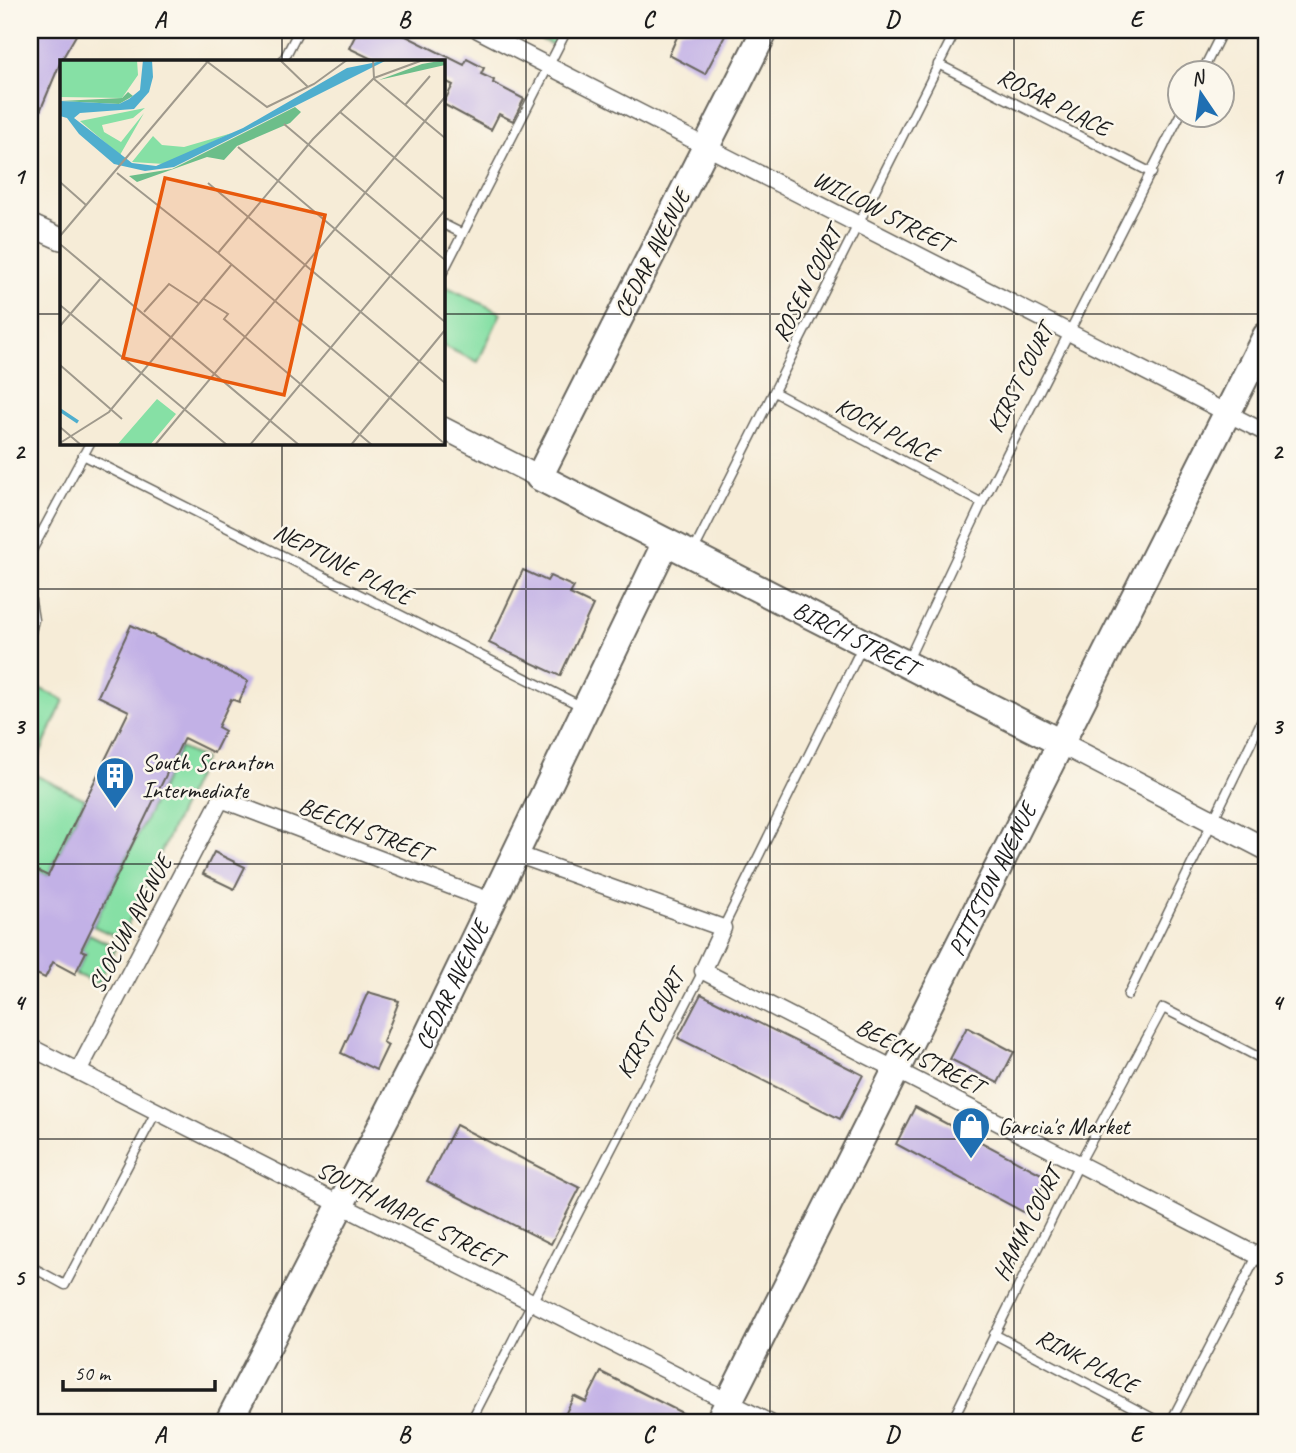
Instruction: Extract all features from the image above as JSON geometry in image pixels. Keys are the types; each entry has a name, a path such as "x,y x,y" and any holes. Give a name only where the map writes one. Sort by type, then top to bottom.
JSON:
{"main road":[{"name":"CEDAR AVENUE","path":"539,477 765,30"},
{"name":"PITTSTON AVENUE","path":"723,1413 1266,336"},
{"name":"BIRCH STREET","path":"539,477 1061,743"},
{"name":"CEDAR AVENUE","path":"228,1423 493,902 666,542"}],"street":[{"name":"WILLOW STREET","path":"478,30 1266,433"},
{"path":"30,225 60,239"},
{"name":"BIRCH STREET","path":"444,429 539,477"},
{"name":"BIRCH STREET","path":"1061,743 1266,849"},
{"name":"BEECH STREET","path":"221,799 493,902"},
{"name":"SLOCUM AVENUE","path":"79,1070 221,799"},
{"path":"516,853 723,928"},
{"name":"KIRST COURT","path":"703,971 723,928"},
{"name":"BEECH STREET","path":"703,971 1262,1257"},
{"name":"SOUTH MAPLE STREET","path":"30,1047 531,1301 723,1413 770,1423"}],"lane":[{"path":"284,60 299,30"},
{"path":"444,270 567,30"},
{"name":"ROSEN COURT","path":"691,554 956,30"},
{"path":"1208,60 1223,30"},
{"name":"ROSAR PLACE","path":"938,64 1152,173"},
{"name":"KIRST COURT","path":"906,664 982,503 1174,130"},
{"path":"444,224 461,233"},
{"name":"KOCH PLACE","path":"774,392 982,503"},
{"path":"30,554 89,444"},
{"name":"NEPTUNE PLACE","path":"83,455 585,708"},
{"path":"30,595 34,620 30,636"},
{"name":"KIRST COURT","path":"723,928 864,643"},
{"path":"1128,995 1266,712"},
{"name":"KIRST COURT","path":"470,1423 703,971"},
{"name":"HAMM COURT","path":"951,1423 1079,1164 1163,1007 1266,1061"},
{"path":"30,1266 65,1286 157,1110"},
{"path":"1170,1423 1262,1257 1266,1239"},
{"name":"RINK PLACE","path":"994,1334 1162,1423"}],"green space":[{"path":"522,30 562,30 554,46"},
{"path":"447,287 501,313 478,362 444,346 444,294"},
{"path":"30,684 64,700 31,773 85,799 48,876 30,867"},
{"path":"180,748 204,759 121,939 93,926"},
{"path":"89,934 116,947 98,984 75,974 86,953 81,950"}],"building":[{"path":"39,30 79,30 60,60 30,135 30,49"},
{"path":"358,30 394,30 464,65 467,59 484,68 481,74 524,99 513,121 499,114 491,130 444,105 453,85 444,80 444,60 374,60 349,48"},
{"path":"680,30 728,30 705,74 669,55"},
{"path":"523,570 547,581 550,576 574,587 570,594 593,605 560,676 489,643"},
{"name":"South Scranton Intermediate","path":"131,625 248,681 239,702 231,699 218,727 225,731 214,753 184,738 81,950 86,952 75,974 53,962 45,978 30,971 30,867 48,876 129,711 98,696"},
{"path":"214,852 245,867 234,889 203,874"},
{"path":"368,992 399,1001 383,1042 388,1045 376,1070 341,1053"},
{"path":"701,994 863,1075 840,1119 678,1038"},
{"path":"967,1027 1014,1052 998,1083 950,1059"},
{"name":"Garcia's Market","path":"915,1107 1047,1177 1027,1214 896,1144"},
{"path":"456,1125 580,1188 551,1244 427,1181"},
{"path":"601,1372 702,1423 561,1423 574,1396 586,1402"}],"place":[{"name":"South Scranton Intermediate","path":"115,810"},
{"name":"Garcia's Market","path":"971,1160"}]}
